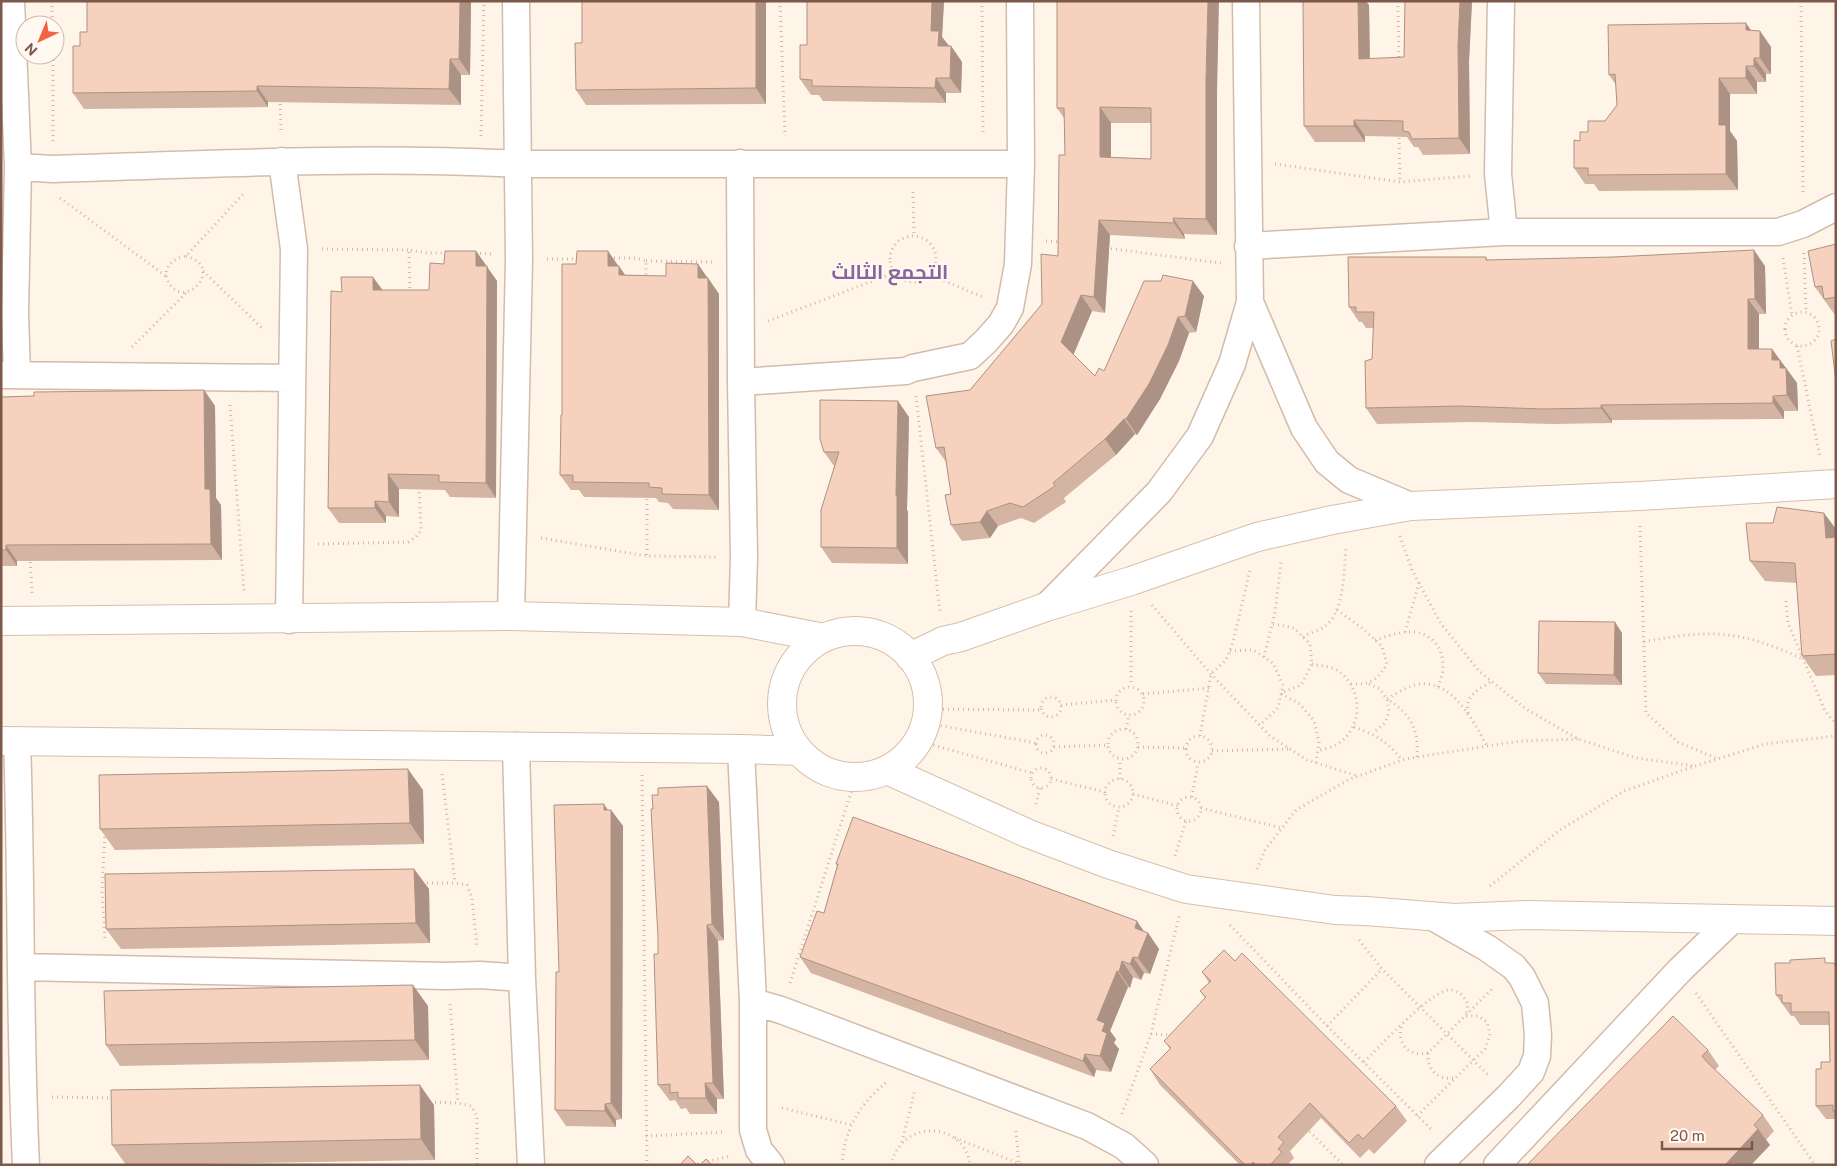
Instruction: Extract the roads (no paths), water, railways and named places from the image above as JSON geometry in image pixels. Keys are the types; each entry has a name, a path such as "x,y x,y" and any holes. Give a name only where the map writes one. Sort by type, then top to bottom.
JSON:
{"street":[{"path":"11,1 18,167 14,314 9,375 228,378 293,368"},
{"path":"511,616 519,260 516,1"},
{"path":"741,382 906,371 970,356 1001,324 1010,308 1018,264 1021,164 1020,1"},
{"path":"1046,607 1160,492 1200,436 1232,364 1250,302 1246,1"},
{"path":"1501,1 1498,174 1504,232"},
{"path":"18,167 53,169 278,161 481,162 519,164 1021,164"},
{"path":"278,161 294,249 289,620"},
{"path":"740,163 744,557 742,622"},
{"path":"1248,256 1504,232 1778,232 1803,224 1836,207"},
{"path":"1250,302 1304,428 1327,462 1349,480 1401,508"},
{"path":"910,657 943,641 961,637 1046,607 1131,581 1257,537 1401,508 1831,484"},
{"path":"1,621 289,620 511,616 742,622 824,638"},
{"path":"860,631 880,635 896,644 910,657 921,672 927,690 924,724 910,752 899,763 873,775 841,776 826,772 813,764 799,751 789,735 783,717 782,698 786,679 795,662 808,648 824,638 841,632 860,631"},
{"path":"26,1165 22,1096 21,844 9,741 799,751"},
{"path":"516,746 522,978 531,1165"},
{"path":"741,749 753,1002 752,1101 761,1148"},
{"path":"887,770 1029,834 1108,864 1183,887 1335,910 1366,910 1454,918 1528,915 1836,921"},
{"path":"1432,916 1487,948 1514,967 1522,977 1535,1003 1538,1035 1537,1056 1531,1072 1446,1158"},
{"path":"1497,1165 1680,970 1732,918"},
{"path":"21,967 448,976 480,975 522,978"},
{"path":"753,1002 781,1010 923,1062 1087,1126 1127,1156"}],"district":[{"name":"التجمع الثالث","path":"890,272"}]}
